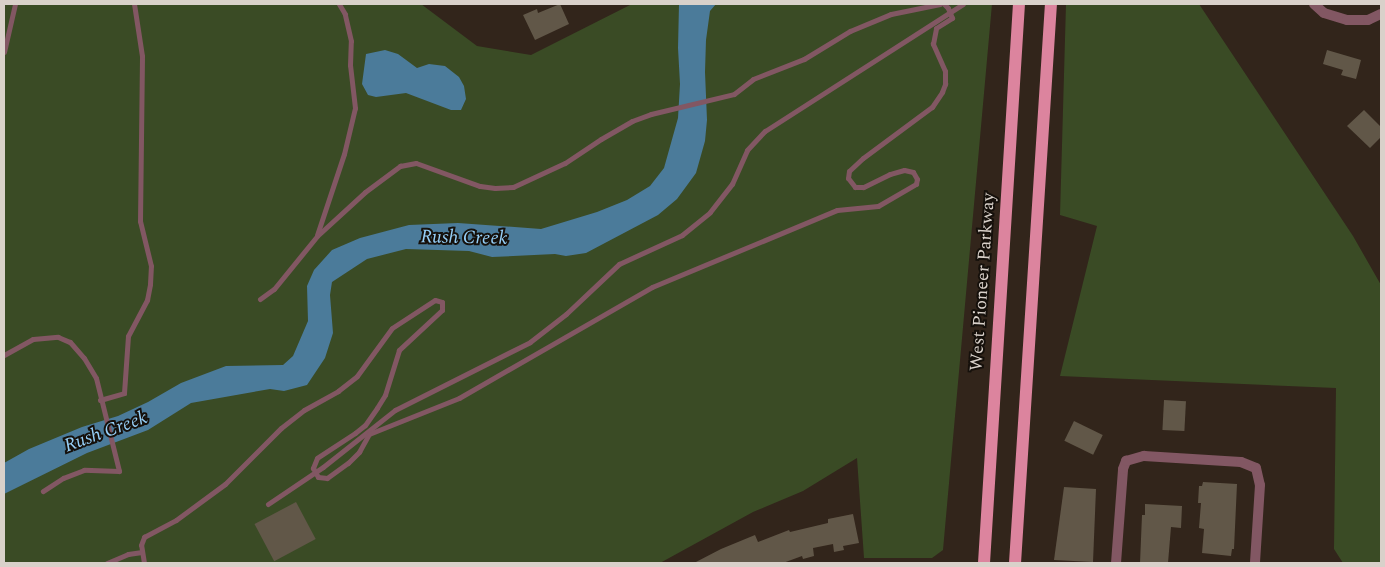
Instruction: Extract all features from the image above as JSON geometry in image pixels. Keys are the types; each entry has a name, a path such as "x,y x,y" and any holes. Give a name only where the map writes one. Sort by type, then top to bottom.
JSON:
{"main road":[{"name":"West Pioneer Parkway","path":"984,563 1019,4"},
{"path":"1015,563 1051,4"}],"street":[{"path":"1314,4 1324,13 1347,20 1368,20 1381,14"},
{"path":"1116,563 1120,478 1126,461 1144,456 1240,462 1256,468 1260,485 1255,563"}],"lane":[{"path":"4,52 15,4"},
{"path":"100,400 124,393 128,336 147,300 150,284 151,266 140,221 142,56 134,4"},
{"path":"317,236 344,154 355,108 350,66 351,41 346,14 339,4"},
{"path":"260,299 274,289 317,236 365,192 400,166 416,163 480,186 512,188 565,163 601,139 632,122 730,95 752,79 804,59 850,31 891,14 940,4"},
{"path":"144,563 142,552 144,537 176,520 226,484 281,428 304,410 338,391 357,376 392,328 435,300 441,301 443,305 442,310 399,350 385,395 373,414 355,433 317,458 313,468 314,473 321,478 328,478 354,458 370,434 459,398 652,287 837,210 878,206 916,184 917,179 913,172 904,170 890,174 863,187 855,188 848,178 849,171 863,158 932,107 938,99 945,84 945,71 935,50 934,36 936,28 952,18 944,4"},
{"path":"268,504 314,473 395,410 530,342 566,314 619,264 682,235 710,212 732,184 747,150 765,130 962,4"},
{"path":"4,355 33,339 51,336 70,342 93,370 119,471 84,470 63,478 44,492"},
{"path":"107,563 128,554 142,552"}],"green space":[{"path":"4,4 421,4 477,46 531,55 632,4 992,4 943,550 932,558 864,558 857,458 803,491 753,512 660,563 4,563"},
{"path":"1066,4 1199,4 1353,236 1381,285 1381,563 1343,563 1334,549 1336,388 1060,376 1097,226 1060,215"}],"water":[{"name":"Rush Creek","path":"679,4 716,4 710,11 706,40 707,120 705,141 696,173 677,199 658,215 586,253 566,256 555,254 492,257 469,251 406,249 367,259 332,282 330,295 333,333 325,358 307,385 284,391 270,389 191,403 148,430 87,453 4,494 4,463 29,449 82,427 118,416 148,402 181,383 226,366 283,365 293,356 308,321 307,286 314,270 332,250 360,238 409,225 458,223 541,229 597,212 627,200 650,186 664,168 678,118 680,84 678,48"},
{"path":"385,50 398,54 417,68 429,64 445,66 459,77 464,86 466,99 461,110 451,110 406,93 376,97 368,95 362,84 366,54"}],"building":[{"path":"560,4 569,24 535,40 523,15 537,9 538,13"},
{"path":"1327,50 1361,60 1356,79 1341,75 1343,70 1323,64"},
{"path":"1364,110 1381,127 1381,137 1370,148 1347,126"},
{"path":"1164,400 1186,401 1184,431 1162,430"},
{"path":"1074,421 1103,435 1093,455 1064,441"},
{"path":"1203,482 1237,484 1234,549 1232,549 1231,556 1202,553 1204,529 1199,528 1201,503 1198,503 1199,486 1202,486"},
{"path":"1064,487 1096,489 1093,562 1054,560"},
{"path":"296,502 316,539 274,561 255,524"},
{"path":"1145,504 1182,506 1181,528 1171,527 1168,563 1140,563 1142,515 1145,515"},
{"path":"853,514 859,543 843,546 844,550 834,552 833,544 813,548 814,556 803,559 802,556 783,563 694,563 755,535 758,542 789,530 790,532 828,523 828,519"}]}
